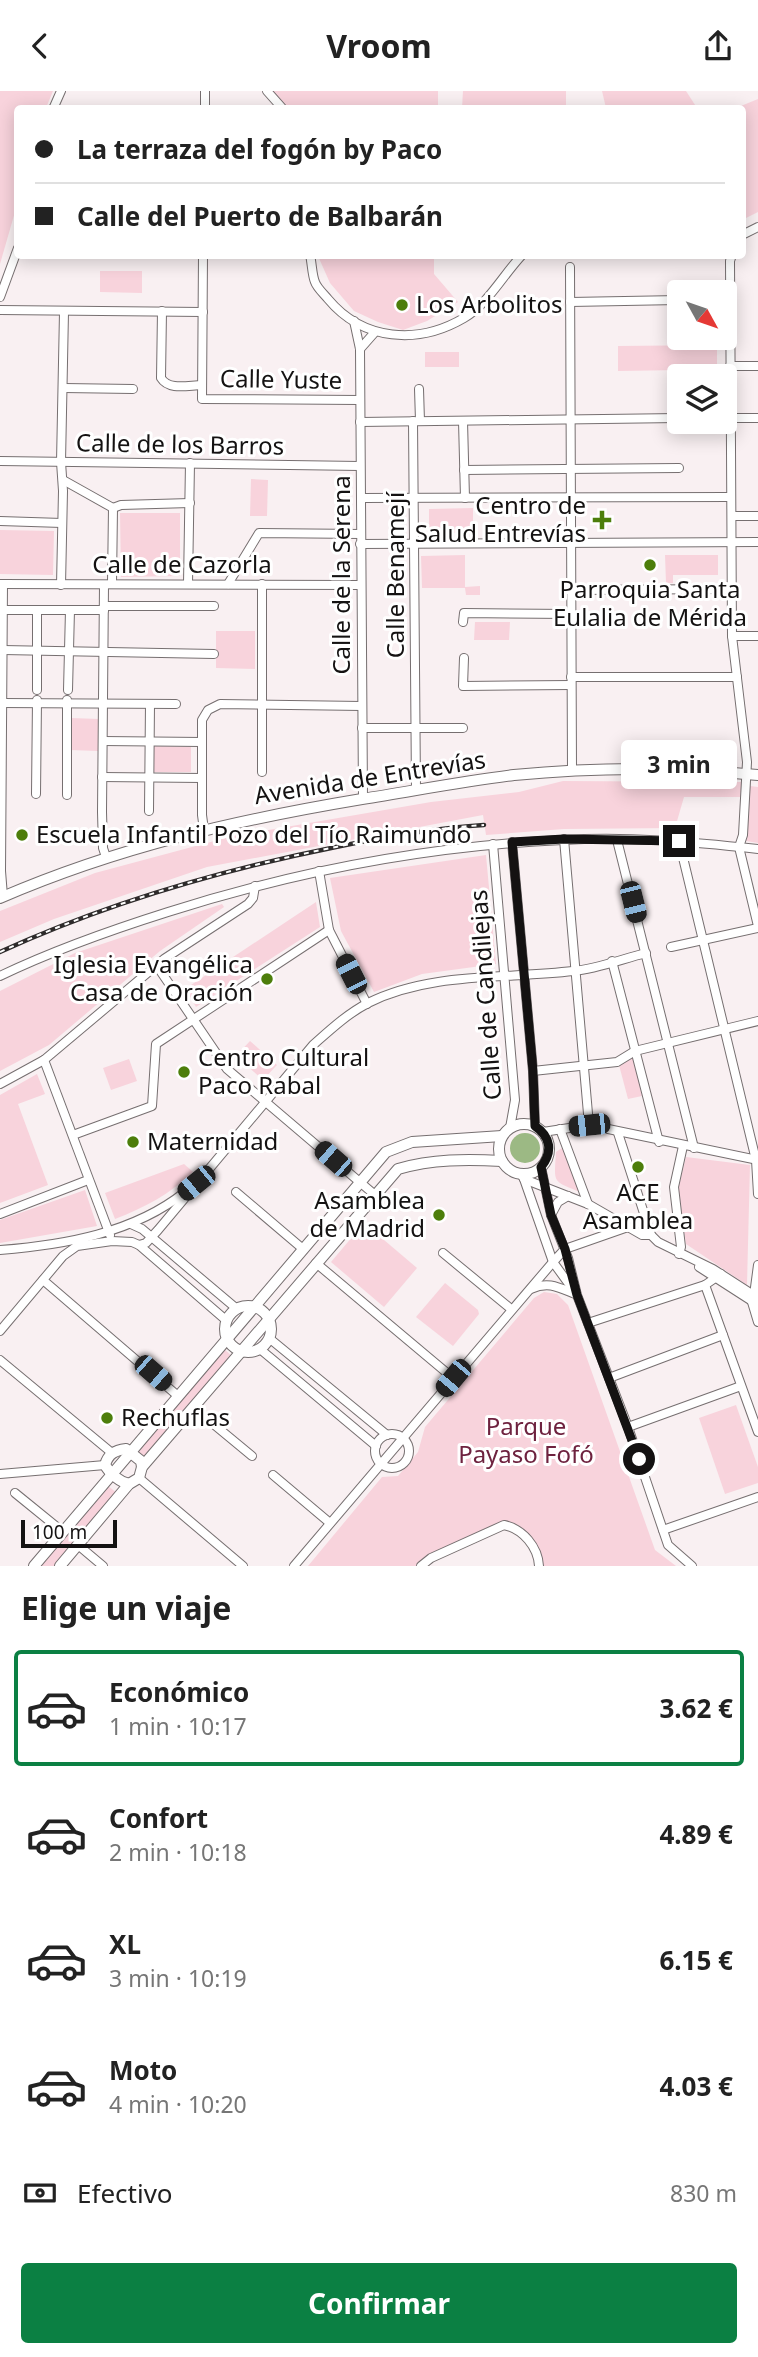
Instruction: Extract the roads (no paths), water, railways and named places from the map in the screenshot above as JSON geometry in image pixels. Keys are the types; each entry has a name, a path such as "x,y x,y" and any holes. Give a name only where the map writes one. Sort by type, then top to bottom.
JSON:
{"main road":[{"name":"Avenida de Entrevías","path":"2,897 106,857 204,830 268,815 416,790 572,770 758,775"},
{"path":"34,1566 386,1152 412,1142 506,1132 519,1124 539,1129 548,1140 550,1149 547,1160 541,1167 523,1177 512,1171 502,1161 499,1148 506,1132"},
{"path":"60,1566 316,1262 398,1169 417,1163 471,1159 502,1161"},
{"path":"254,1307 263,1311 269,1319 269,1338 260,1349 243,1351 234,1347 227,1339 227,1321 237,1309 254,1307"},
{"path":"126,1449 131,1453 141,1461 137,1476 123,1483 105,1465 112,1453 126,1449"}],"street":[{"path":"267,91 280,105"},
{"path":"0,297 14,259"},
{"path":"162,311 163,383 168,386 202,385 203,259"},
{"path":"311,259 315,282 336,308 354,321 384,335 414,336 464,318 477,308 519,259"},
{"path":"728,280 730,259"},
{"path":"570,267 572,770"},
{"path":"570,302 667,300"},
{"path":"0,310 203,313"},
{"path":"61,585 64,312"},
{"name":"Calle de la Serena","path":"354,321 360,349 363,799"},
{"path":"360,349 376,332"},
{"path":"737,366 758,366"},
{"name":"Calle Yuste","path":"202,385 202,399 360,400"},
{"path":"64,388 133,389"},
{"name":"Calle Benamejí","path":"416,790 415,498 419,389"},
{"path":"360,422 667,418"},
{"path":"737,418 758,418"},
{"path":"463,421 465,498"},
{"path":"671,947 758,927 739,847 743,835 747,762 732,636 732,516 728,434"},
{"name":"Calle de los Barros","path":"0,461 360,466"},
{"path":"188,584 190,463"},
{"path":"464,470 679,468"},
{"path":"63,480 113,508 121,505 190,503"},
{"path":"361,498 731,496"},
{"path":"106,857 103,848 102,777 104,608 113,508"},
{"path":"732,516 758,516"},
{"path":"0,521 62,523"},
{"path":"229,584 259,533 361,534"},
{"path":"360,544 758,542"},
{"path":"2,584 2,897"},
{"name":"Calle de Cazorla","path":"2,584 360,585"},
{"path":"262,584 262,772"},
{"path":"570,590 732,590"},
{"path":"3,610 214,606"},
{"path":"37,610 37,689"},
{"path":"68,690 70,610"},
{"path":"463,622 464,613 570,614"},
{"path":"732,636 758,636"},
{"path":"3,650 214,654"},
{"path":"464,658 463,686 737,677"},
{"path":"36,794 37,702"},
{"path":"2,703 176,704"},
{"path":"67,703 67,795"},
{"path":"149,811 150,704"},
{"path":"204,830 204,715 220,704 362,706"},
{"path":"362,728 463,728"},
{"path":"103,741 202,742"},
{"path":"102,777 202,778"},
{"path":"0,976 130,925 255,886 382,858 493,843 564,839 679,841 758,849"},
{"path":"564,839 589,1125"},
{"path":"617,841 694,1148"},
{"path":"679,841 757,1160 758,1193"},
{"name":"Calle de Candilejas","path":"512,842 539,1129"},
{"name":"Calle de Candilejas","path":"493,843 515,1100 506,1132"},
{"name":"Calle de Candilejas","path":"495,858 496,853 502,849 513,855"},
{"path":"319,871 329,930 367,1004"},
{"path":"0,1084 44,1060 156,966 248,904 253,898 255,886"},
{"path":"73,1135 152,1105 156,1044 329,930"},
{"path":"139,1245 152,1237 313,1045 339,1022 367,1004 401,989 438,982 576,971 646,953"},
{"path":"612,961 659,1142"},
{"path":"156,966 227,1069 375,1195"},
{"path":"533,1071 617,1062 635,1051 758,1021"},
{"path":"44,1060 112,1241"},
{"path":"539,1129 589,1125 659,1142 757,1160"},
{"path":"560,1129 587,1204"},
{"path":"618,1133 651,1235 658,1242 756,1300"},
{"path":"679,1254 681,1247 674,1187 683,1146"},
{"path":"541,1167 551,1215 565,1249 577,1295 628,1427 668,1545 692,1566"},
{"path":"523,1177 587,1204 642,1235 651,1235"},
{"path":"523,1177 553,1262 577,1295"},
{"path":"0,1214 88,1180"},
{"path":"0,1249 57,1242 131,1224 174,1201 196,1183"},
{"path":"236,1192 303,1249"},
{"path":"551,1215 558,1202 568,1196"},
{"path":"131,1224 152,1237 237,1309"},
{"path":"294,1566 565,1249 628,1227"},
{"path":"0,1331 63,1256 85,1244 112,1241 132,1241 139,1245 227,1321"},
{"path":"57,1242 63,1256"},
{"path":"443,1252 511,1309"},
{"path":"316,1262 453,1378"},
{"path":"758,1265 758,1322"},
{"path":"718,1276 737,1284 756,1300"},
{"path":"588,1324 705,1285 718,1276"},
{"path":"43,1280 178,1396"},
{"path":"527,1291 544,1283 577,1295"},
{"path":"705,1285 758,1432"},
{"path":"609,1378 723,1335"},
{"path":"269,1338 387,1435"},
{"path":"260,1349 376,1446"},
{"path":"0,1360 112,1453"},
{"path":"628,1427 741,1387"},
{"path":"194,1408 251,1456"},
{"path":"395,1434 403,1438 409,1447 405,1462 391,1468 381,1463 376,1455 376,1446 387,1435 395,1434"},
{"path":"0,1474 105,1465"},
{"path":"273,1475 330,1523"},
{"path":"137,1476 243,1566"},
{"path":"15,1493 63,1532"},
{"path":"663,1530 758,1497"},
{"path":"421,1566 504,1525 512,1527 535,1546 540,1566"},
{"path":"78,1545 103,1566"}],"railway":[{"path":"0,952 81,918 207,877 372,840 484,825"}],"place":[{"name":"Los Arbolitos","path":"402,305"},
{"name":"Centro de Salud Entrevías","path":"602,520"},
{"name":"Parroquia Santa Eulalia de Mérida","path":"650,565"},
{"name":"Escuela Infantil Pozo del Tío Raimundo","path":"22,835"},
{"name":"Iglesia Evangélica Casa de Oración","path":"267,979"},
{"name":"Centro Cultural Paco Rabal","path":"184,1072"},
{"name":"Maternidad","path":"133,1142"},
{"name":"ACE Asamblea","path":"638,1167"},
{"name":"Asamblea de Madrid","path":"439,1215"},
{"name":"Rechuflas","path":"107,1418"}],"park label":[{"name":"Parque Payaso Fofó","path":"526,1441"}]}
